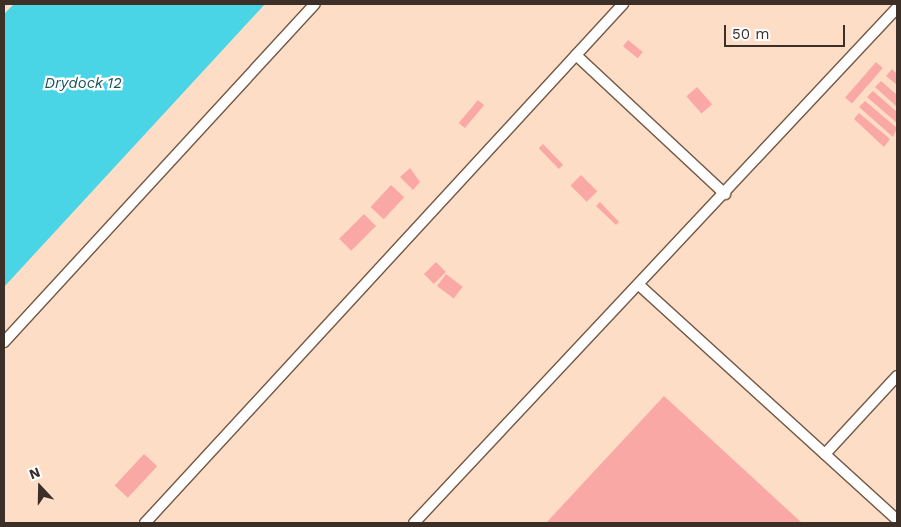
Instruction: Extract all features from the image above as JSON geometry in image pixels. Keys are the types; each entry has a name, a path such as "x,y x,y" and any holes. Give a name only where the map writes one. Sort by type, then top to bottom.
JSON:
{"lane":[{"path":"4,342 315,4"},
{"path":"145,523 622,4"},
{"path":"414,523 725,194 897,8"},
{"path":"576,55 725,194"},
{"path":"639,285 897,520"},
{"path":"825,454 897,376"}],"water":[{"name":"Drydock 12","path":"14,4 265,4 4,287 4,14"}],"building":[{"path":"628,40 643,52 638,58 623,46"},
{"path":"876,62 883,68 852,103 845,97"},
{"path":"892,69 897,74 897,85 886,76"},
{"path":"881,81 897,95 897,107 875,87"},
{"path":"697,87 712,104 702,114 686,96"},
{"path":"873,91 897,112 897,123 867,97"},
{"path":"478,100 484,105 465,128 459,123"},
{"path":"865,101 897,128 893,137 859,107"},
{"path":"859,113 890,139 884,147 854,119"},
{"path":"543,144 563,165 559,169 539,148"},
{"path":"410,168 420,182 413,190 400,177"},
{"path":"581,175 597,191 587,202 570,186"},
{"path":"391,185 404,197 384,219 371,207"},
{"path":"600,202 619,222 616,225 596,206"},
{"path":"364,214 376,226 351,251 339,239"},
{"path":"436,262 446,272 434,284 424,274"},
{"path":"446,274 463,287 454,299 437,286"},
{"path":"664,396 802,523 546,523"},
{"path":"144,454 157,466 128,498 115,485"}]}
